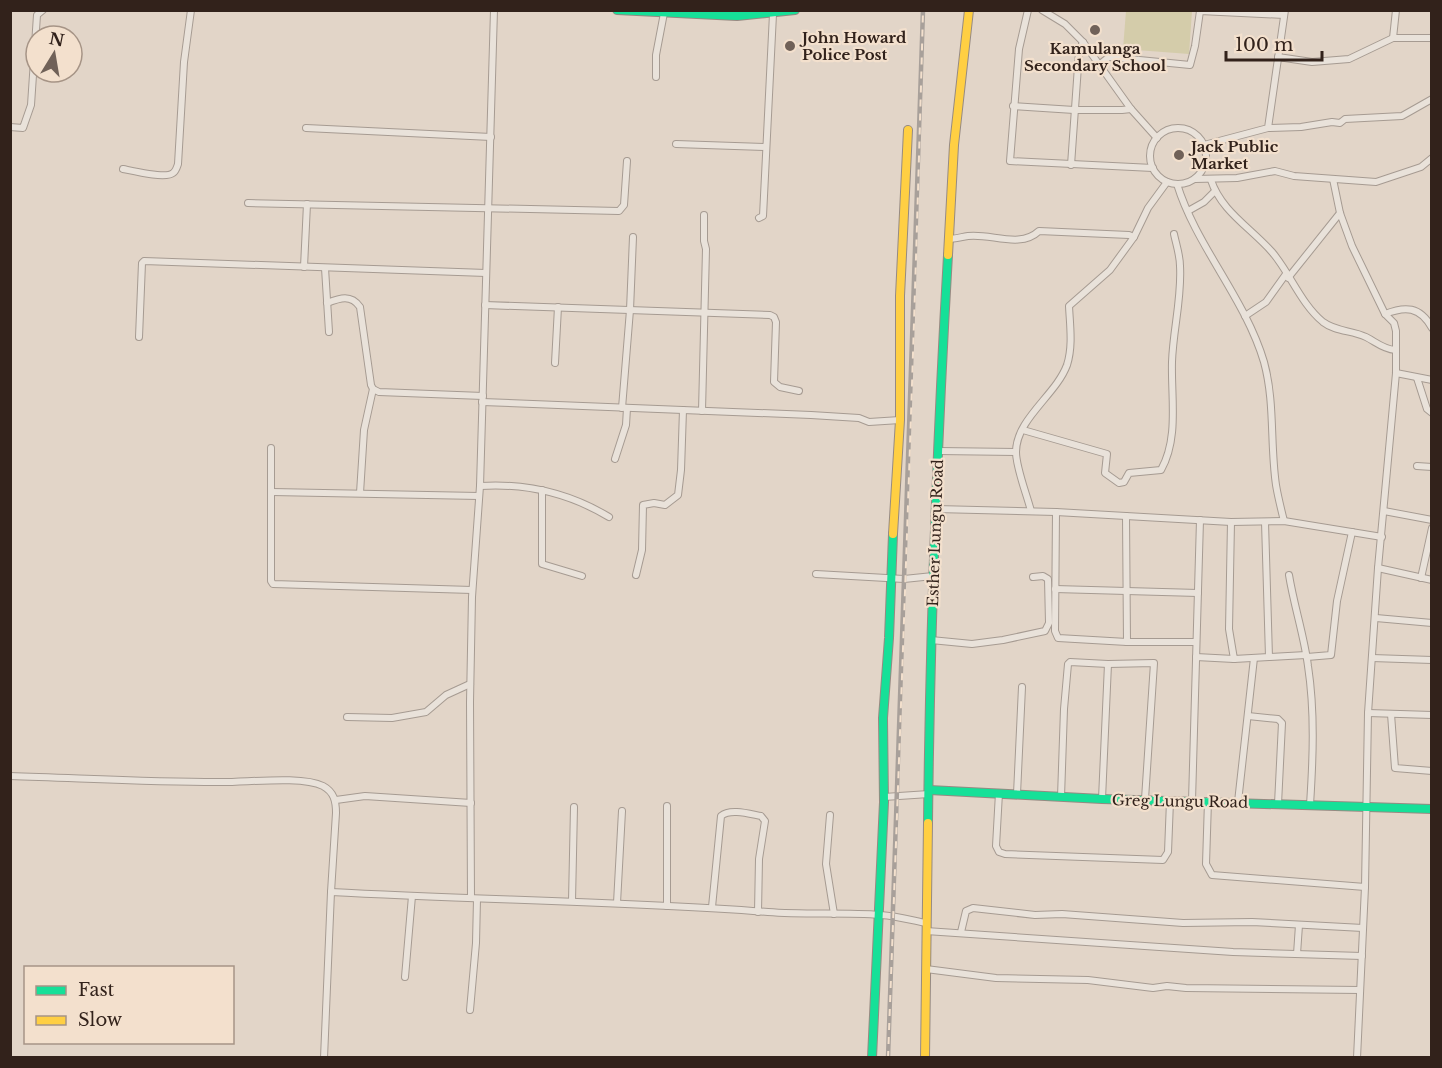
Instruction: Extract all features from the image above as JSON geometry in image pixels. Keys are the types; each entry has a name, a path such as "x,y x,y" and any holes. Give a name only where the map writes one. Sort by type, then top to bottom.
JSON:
{"street":[{"path":"10,127 23,128 31,105 37,15 43,10"},
{"path":"123,170 171,175 178,164 184,62 191,10"},
{"path":"470,1010 476,943 471,803 472,590 480,486 494,10"},
{"path":"617,10 773,14 791,11"},
{"name":"Esther Lungu Road","path":"925,1058 931,640 938,451 954,146 969,10"},
{"path":"1028,10 1019,49 1010,161 1153,168"},
{"path":"1042,10 1065,24 1083,42 1131,109 1157,138"},
{"path":"1393,38 1396,10"},
{"path":"1100,64 1109,57 1190,65 1200,11 1285,13 1268,128"},
{"path":"656,77 656,55 664,13"},
{"path":"759,218 763,216 773,14"},
{"path":"1278,57 1312,62 1349,59 1393,38 1431,38"},
{"path":"1071,165 1079,52 1083,42"},
{"path":"1204,145 1268,128 1340,123 1345,118 1402,116 1431,99"},
{"path":"1013,106 1074,110 1131,109"},
{"path":"306,128 491,137"},
{"path":"1182,128 1197,135 1204,145 1206,162 1201,173 1184,184 1167,182 1159,176 1153,168 1150,156 1153,143 1157,138 1171,129 1182,128"},
{"path":"873,1058 884,797 883,718 890,638 900,420 900,296 909,130"},
{"path":"676,144 765,147"},
{"path":"1195,179 1237,178 1275,171 1294,176 1376,182 1421,167 1431,158"},
{"path":"248,203 619,211 624,205 627,161"},
{"path":"1333,178 1340,213 1352,246 1385,314 1394,323 1396,331 1396,373 1378,568 1368,713 1365,888 1357,1058"},
{"path":"1211,180 1224,205 1273,253 1316,315 1335,328 1359,334 1381,347 1395,350"},
{"path":"1031,511 1016,452 1023,430 1061,378 1066,366 1071,337 1069,306 1110,270 1134,237 1148,208 1167,182"},
{"path":"1177,184 1188,211 1245,316 1264,363 1273,427 1276,485 1284,521"},
{"path":"1188,211 1204,202 1215,191"},
{"path":"304,267 307,204"},
{"path":"1245,316 1266,302 1340,213"},
{"path":"702,411 706,249 704,214"},
{"path":"948,239 969,236 1032,238 1039,231 1134,237"},
{"path":"1023,430 1107,454 1105,473 1119,483 1124,482 1129,473 1161,470 1170,455 1174,408 1172,361 1180,278 1180,263 1174,234"},
{"path":"615,459 623,438 633,237"},
{"path":"139,337 142,263 144,261 486,273"},
{"path":"326,268 329,332"},
{"path":"327,303 345,298 356,301 360,307 373,389 364,430 360,493"},
{"path":"485,305 770,315 776,322 774,382 780,387 799,391"},
{"path":"555,363 558,307"},
{"path":"1385,314 1401,308 1414,310 1427,320 1431,327"},
{"path":"1396,373 1431,380"},
{"path":"1418,378 1427,409 1431,413"},
{"path":"373,389 379,392 624,408 859,418 869,422 900,420"},
{"path":"636,574 642,550 643,505 654,502 665,505 678,495 683,410"},
{"path":"270,448 271,581 273,584 472,590"},
{"path":"938,451 1016,452"},
{"path":"1417,466 1431,467"},
{"path":"480,486 524,486 542,490 578,501 609,517"},
{"path":"542,490 542,564 582,576"},
{"path":"272,492 479,496"},
{"path":"936,509 1056,512 1231,522 1284,521 1382,537"},
{"path":"1384,511 1431,520"},
{"path":"1056,512 1055,631 1058,638 1126,642 1196,642"},
{"path":"1126,516 1126,642"},
{"path":"1192,801 1200,520"},
{"path":"1231,522 1229,629 1234,658"},
{"path":"1265,522 1269,657"},
{"path":"1421,578 1431,528"},
{"path":"1196,657 1254,658 1331,655 1337,601 1352,532"},
{"path":"1378,568 1431,580"},
{"path":"816,574 891,578 933,576"},
{"path":"1289,575 1294,606 1307,656 1314,738 1310,805"},
{"path":"931,640 972,644 1045,631 1049,616 1048,579 1043,576 1033,577"},
{"path":"1055,589 1198,593"},
{"path":"1376,618 1431,623"},
{"path":"1238,802 1254,658"},
{"path":"1372,658 1431,660"},
{"path":"1061,797 1066,667 1070,662 1154,663 1145,799"},
{"path":"1102,799 1108,664"},
{"path":"347,717 392,718 426,712 446,695 470,684"},
{"path":"1017,794 1022,687"},
{"path":"1368,713 1431,715"},
{"path":"1391,714 1395,768 1431,771"},
{"path":"1248,716 1278,719 1282,723 1278,804"},
{"path":"10,776 300,782 323,787 336,800 324,1058"},
{"path":"884,797 929,792"},
{"name":"Greg Lungu Road","path":"929,792 1431,808"},
{"path":"999,793 996,846 999,852 1005,854 1163,860 1168,852 1170,801"},
{"path":"336,800 364,796 471,803"},
{"path":"1208,801 1206,864 1212,875 1365,888"},
{"path":"667,806 667,906"},
{"path":"572,901 574,807"},
{"path":"617,903 622,811"},
{"path":"712,908 722,813 731,812 761,816 765,820 759,860 758,912"},
{"path":"830,815 826,864 834,914"},
{"path":"331,892 617,903 758,912 880,914 926,927 961,933 1075,942 1362,957"},
{"path":"405,977 412,896"},
{"path":"961,933 966,911 973,908 1035,915 1062,914 1183,923 1252,922 1363,928"},
{"path":"1297,954 1299,925"},
{"path":"926,969 996,978 1088,980 1154,988 1167,986 1360,990"}],"shaded area":[{"path":"1126,11 1192,11 1189,54 1123,49"}],"railway":[{"path":"888,1058 923,10"}],"traffic: fast":[{"path":"617,10 737,16 795,10"},
{"path":"928,823 930,681 948,255"},
{"path":"872,1058 884,802 883,718 893,534"},
{"path":"929,790 1102,799 1432,809"}],"traffic: slow":[{"path":"948,255 954,145 969,10"},
{"path":"893,534 900,420 900,296 908,130"},
{"path":"925,1058 928,823"}],"place":[{"name":"Kamulanga Secondary School","path":"1095,30"},
{"name":"John Howard Police Post","path":"790,46"},
{"name":"Jack Public Market","path":"1179,155"}]}
